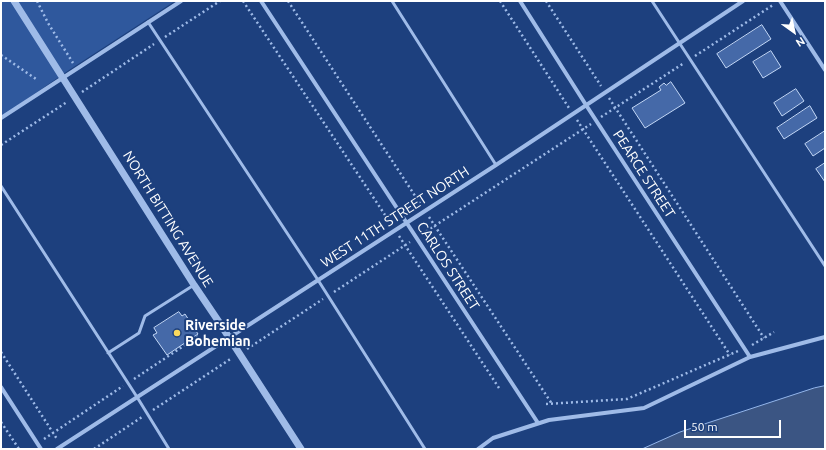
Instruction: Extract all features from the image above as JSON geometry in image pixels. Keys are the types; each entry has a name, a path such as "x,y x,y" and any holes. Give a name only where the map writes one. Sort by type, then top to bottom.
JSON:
{"street":[{"name":"NORTH BITTING AVENUE","path":"14,1 194,285 302,449"},
{"path":"1,118 181,1"},
{"name":"CARLOS STREET","path":"261,1 538,424"},
{"name":"PEARCE STREET","path":"520,1 750,358"},
{"name":"WEST 11TH STREET NORTH","path":"57,449 496,165 743,1"},
{"path":"780,1 825,70"},
{"path":"478,449 493,438 549,420 644,408 750,358 825,337"},
{"path":"1,387 41,449"}],"lane":[{"path":"392,1 496,165"},
{"path":"652,1 825,266"},
{"path":"148,22 318,280 424,449"},
{"path":"1,186 169,449"},
{"path":"108,353 139,333 145,316 194,285"}],"path":[{"path":"37,1 48,23 77,69"},
{"path":"1,145 220,1"},
{"path":"243,1 499,388"},
{"path":"288,1 552,404"},
{"path":"500,1 730,355"},
{"path":"546,1 764,338"},
{"path":"94,449 775,4"},
{"path":"1,55 36,78"},
{"path":"546,404 627,400 755,344 774,332"},
{"path":"37,443 200,335"},
{"path":"1,352 62,446"},
{"path":"1,422 19,449"}],"shaded area":[{"path":"1,1 175,1 69,70 1,117"},
{"path":"825,386 825,449 642,449 680,432 814,388"}],"building":[{"path":"762,25 771,39 726,68 717,54"},
{"path":"771,51 781,67 763,78 753,62"},
{"path":"671,82 685,103 645,128 632,108 661,90 659,87 664,83 666,85"},
{"path":"796,89 804,101 782,116 774,103"},
{"path":"810,106 817,118 784,139 777,128"},
{"path":"825,131 825,148 813,156 805,144"},
{"path":"825,163 825,182 816,169"},
{"name":"Riverside Bohemian","path":"179,312 182,316 185,314 198,334 167,355 153,335 157,333 154,328"}],"place":[{"name":"Riverside Bohemian","path":"177,333"}]}
